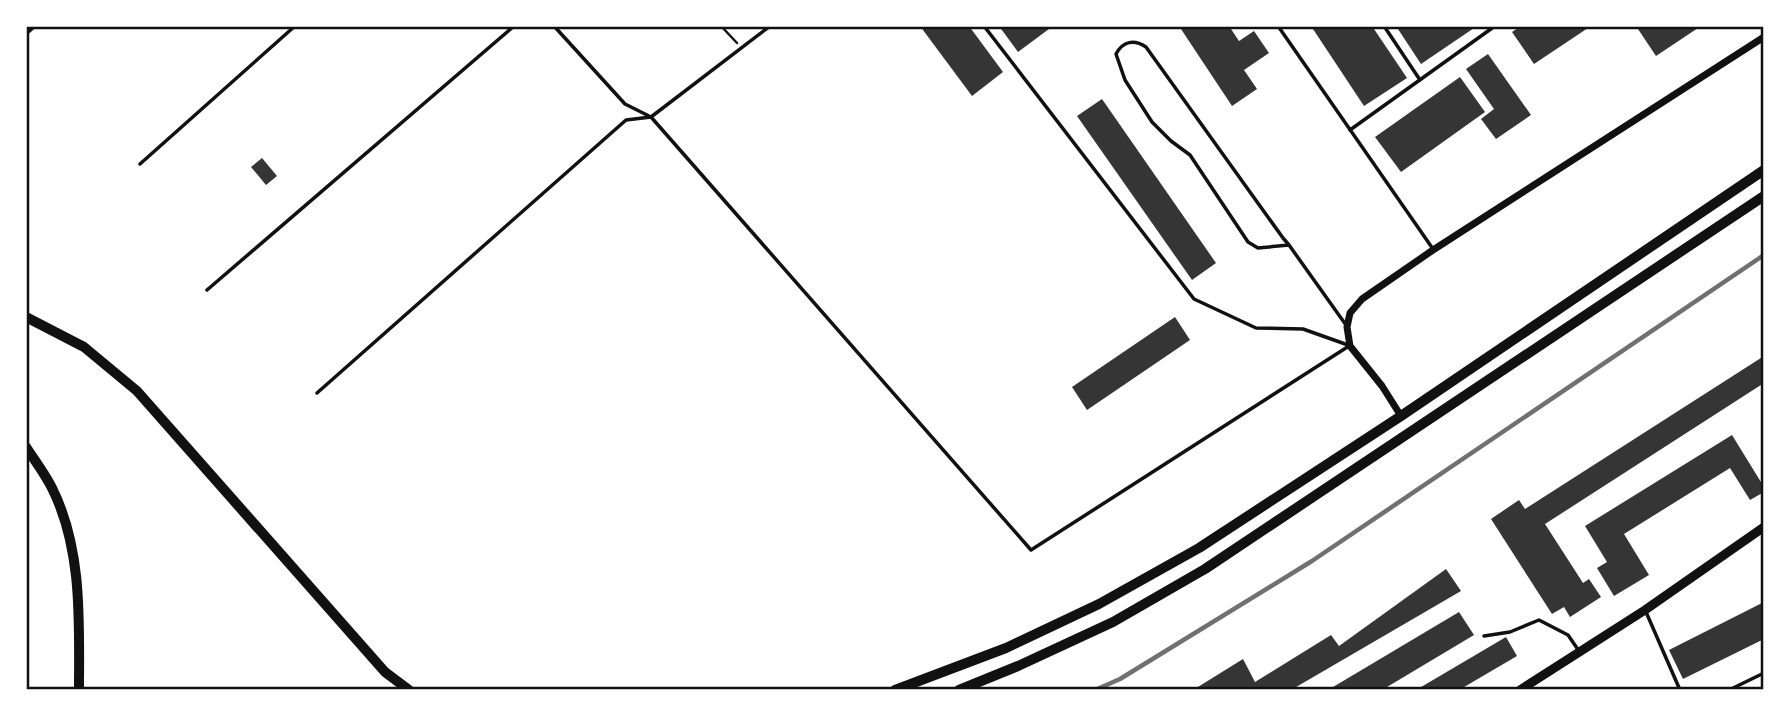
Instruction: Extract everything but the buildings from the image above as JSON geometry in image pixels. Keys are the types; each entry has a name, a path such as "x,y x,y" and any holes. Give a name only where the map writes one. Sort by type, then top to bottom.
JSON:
{"main road":[{"path":"895,690 1006,648 1099,604 1199,548 1401,416 1764,170"},
{"path":"959,690 1113,622 1205,569 1764,195"},
{"path":"26,317 84,347 137,391 385,672 409,690"},
{"path":"26,447 52,488 70,539 79,609 79,690"}],"street":[{"path":"1401,416 1382,386 1350,346 1347,327 1350,313 1362,299 1433,250 1764,37"},
{"path":"1520,690 1645,610 1764,527"}],"lane":[{"path":"26,34 35,26"},
{"path":"140,164 295,26"},
{"path":"207,289 514,26"},
{"path":"554,26 625,104 651,117 1031,551 1350,346"},
{"path":"317,393 626,120 651,117 770,26"},
{"path":"984,26 1194,299 1256,328 1303,328 1350,346"},
{"path":"1278,26 1433,250"},
{"path":"1384,26 1420,80"},
{"path":"1350,130 1495,26"},
{"path":"1289,245 1258,248 1248,242 1190,155 1152,122 1121,71 1116,54 1121,46 1129,42 1139,42 1146,47 1289,245 1347,327"},
{"path":"1645,610 1680,690"},
{"path":"1484,636 1510,632 1539,620 1568,635 1580,652"},
{"path":"1729,690 1764,673"}],"path":[{"path":"721,26 741,48"}],"railway":[{"path":"1095,690 1120,679 1312,561 1764,255"}]}
